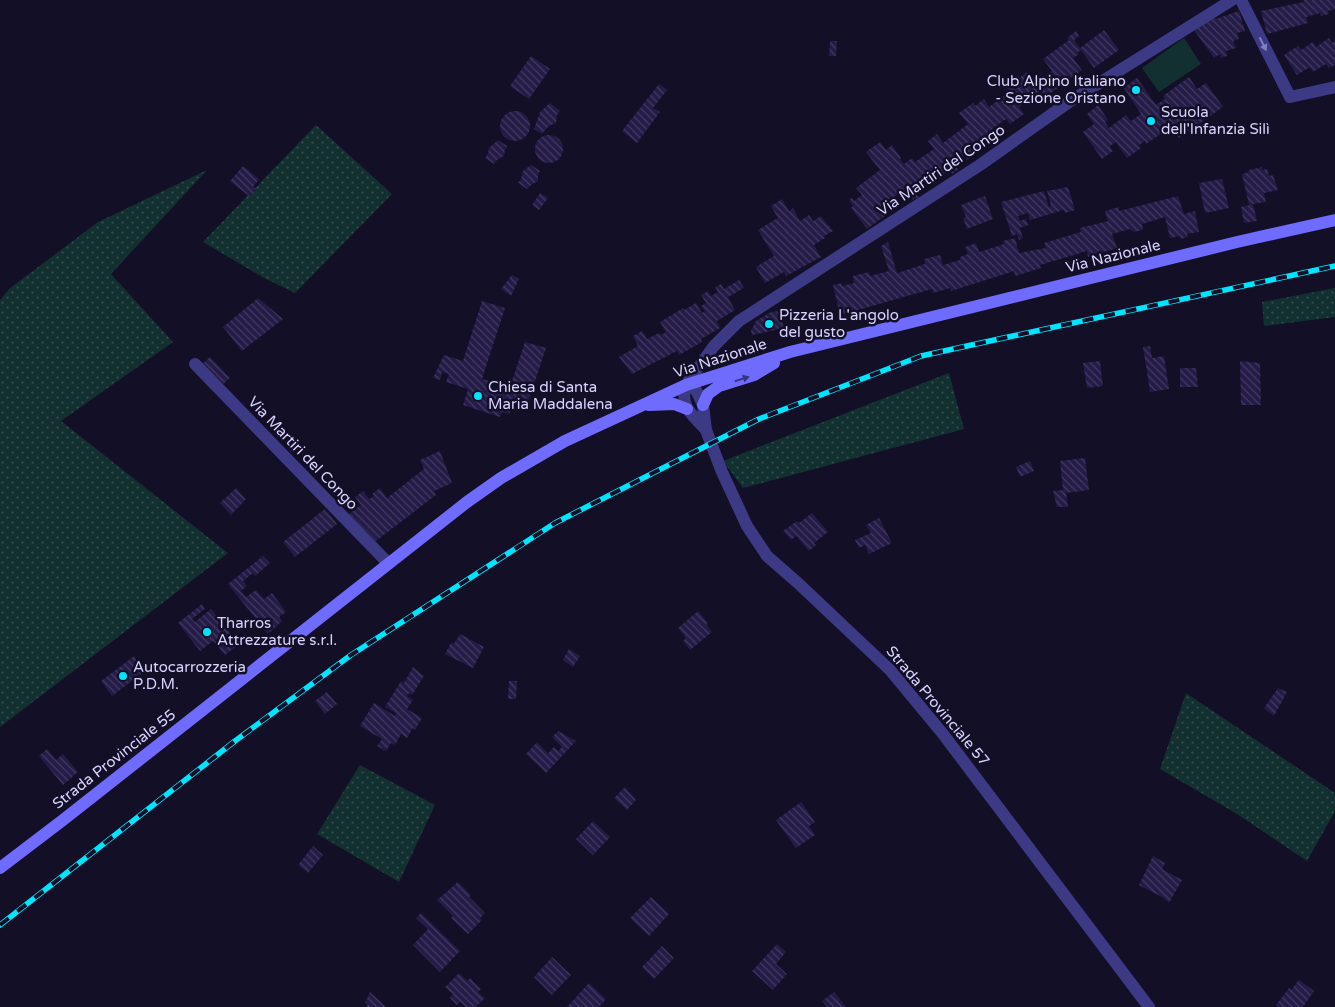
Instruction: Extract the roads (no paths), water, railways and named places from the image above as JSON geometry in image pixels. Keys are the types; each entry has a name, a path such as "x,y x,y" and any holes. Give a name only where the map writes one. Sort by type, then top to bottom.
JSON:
{"main road":[{"name":"Via Nazionale","path":"388,563 501,478 565,441 686,385 790,352 1228,244 1335,220"},
{"path":"704,404 708,394 719,386 754,375 790,352"},
{"path":"639,406 674,404 687,409"},
{"name":"Strada Provinciale 55","path":"0,868 388,563"}],"street":[{"name":"Via Martiri del Congo","path":"686,385 714,346 739,321 980,165 1069,102 1232,0"},
{"path":"1241,0 1290,97 1335,87"},
{"name":"Via Martiri del Congo","path":"195,364 388,563"},
{"path":"687,409 683,396 686,385 696,390 704,404"},
{"name":"Strada Provinciale 57","path":"704,404 706,430 722,472 747,526 767,556 890,670 943,734 1149,1007"},
{"name":"Strada Provinciale 57","path":"687,409 706,430"}],"railway":[{"path":"0,925 235,741 351,655 555,523 759,419 921,356 1335,266"}],"place":[{"name":"Club Alpino Italiano - Sezione Oristano","path":"1136,90"},
{"name":"Scuola dell'Infanzia Silì","path":"1151,121"},
{"name":"Pizzeria L'angolo del gusto","path":"769,324"},
{"name":"Chiesa di Santa Maria Maddalena","path":"478,396"},
{"name":"Tharros Attrezzature s.r.l.","path":"207,632"},
{"name":"Autocarrozzeria P.D.M.","path":"123,676"}]}
